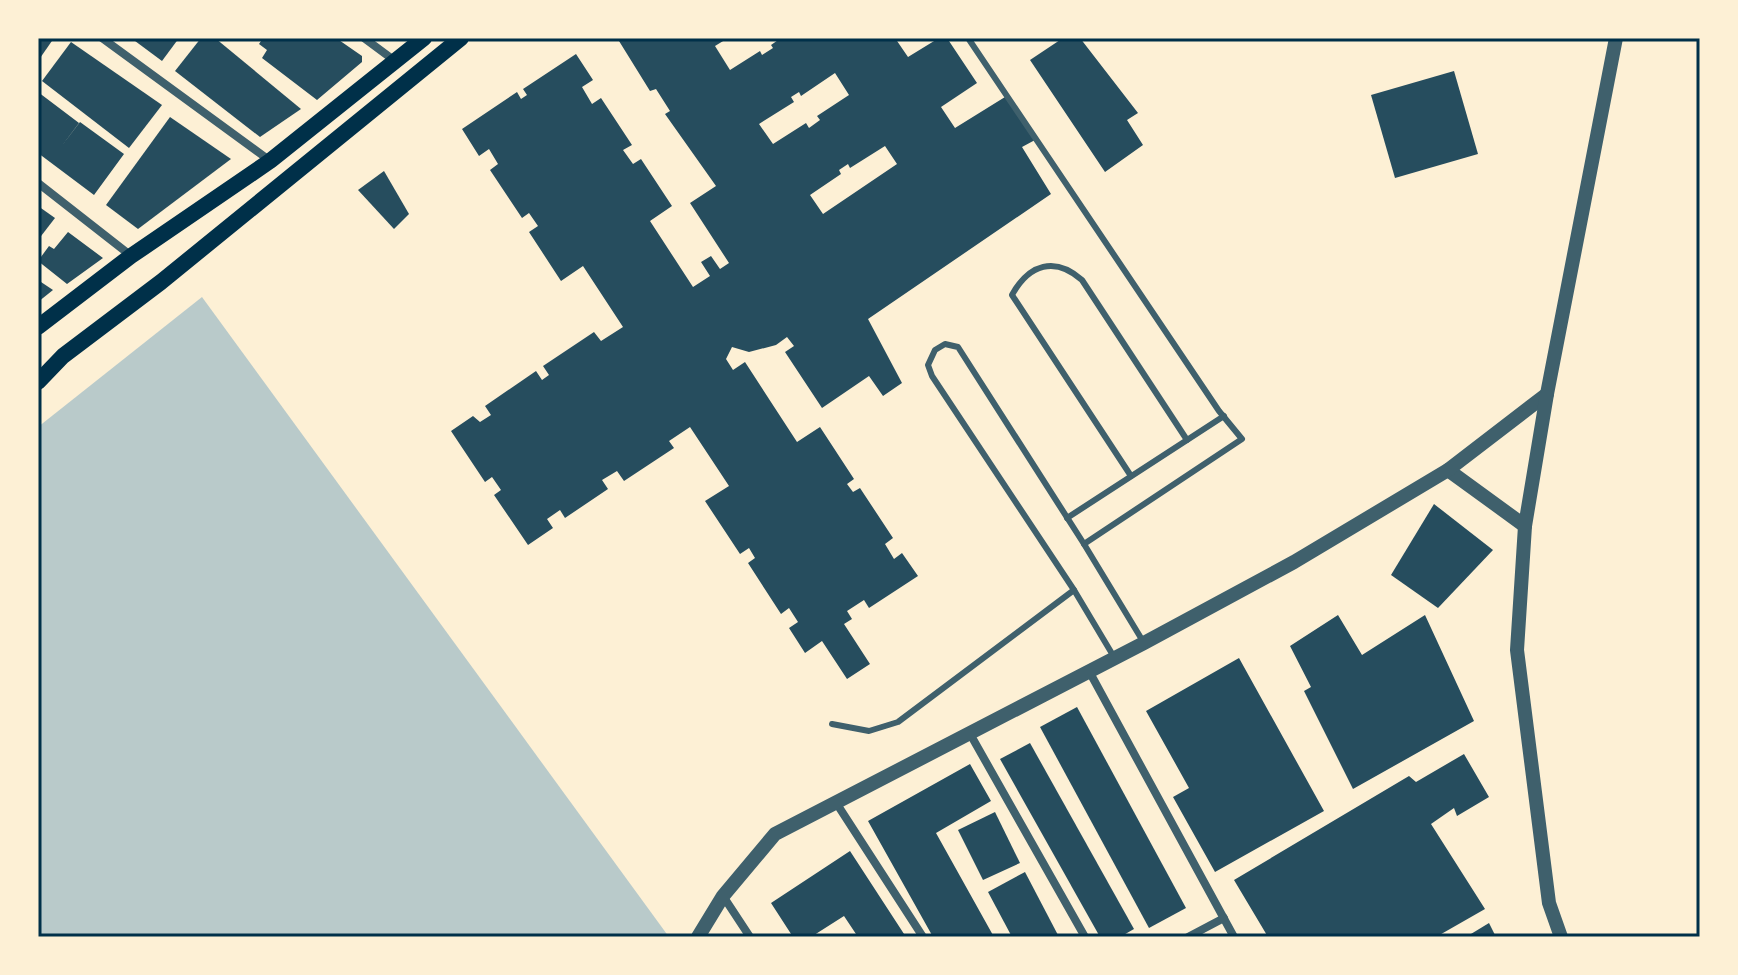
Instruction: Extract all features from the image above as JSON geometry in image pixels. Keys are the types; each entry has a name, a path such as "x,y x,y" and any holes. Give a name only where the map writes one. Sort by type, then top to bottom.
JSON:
{"main road":[{"path":"38,327 131,256 270,161 424,38"},
{"path":"38,382 63,356 161,282 461,38"}],"street":[{"path":"102,38 270,161"},
{"path":"364,38 396,61"},
{"path":"1561,937 1549,903 1517,650 1525,526 1547,394 1616,38"},
{"path":"38,183 131,256"},
{"path":"698,937 723,896 775,834 1294,562 1448,470 1547,394"},
{"path":"1448,470 1525,526"},
{"path":"1088,671 1234,937"},
{"path":"968,731 1085,937"},
{"path":"835,801 923,937"},
{"path":"723,896 750,937"},
{"path":"1188,937 1224,918"}],"lane":[{"path":"968,38 1242,439 1084,544"},
{"path":"1131,476 1012,295 1020,282 1047,264 1065,266 1082,280 1187,440"},
{"path":"1114,657 1074,590 932,376 928,365 935,350 945,344 958,347 1144,643"},
{"path":"1067,518 1224,416"},
{"path":"832,724 869,731 898,722 1074,590"}],"shaded area":[{"path":"202,297 669,937 38,937 38,427"}],"building":[{"path":"38,38 54,38 38,61"},
{"path":"131,38 179,38 162,61"},
{"path":"201,38 215,38 301,109 260,137 175,71"},
{"path":"263,38 336,38 362,56 362,62 317,100 262,58 267,50 259,44"},
{"path":"623,38 728,38 715,46 730,70 760,51 762,55 781,38 895,38 908,57 939,38 947,38 977,83 941,107 955,128 1005,97 1035,140 1022,147 1051,194 868,319 902,383 883,396 869,376 822,408 785,352 794,346 787,337 776,345 749,352 732,347 726,359 733,370 745,362 797,442 820,427 854,479 847,484 853,492 860,488 893,538 885,544 894,559 902,553 918,576 869,608 864,600 847,611 852,619 844,624 870,664 847,679 822,641 805,653 789,628 798,622 789,608 781,614 748,563 755,558 749,548 740,554 705,501 729,486 690,427 669,441 674,448 624,481 617,471 602,480 608,489 565,518 560,510 547,519 553,528 528,545 494,495 501,490 492,477 485,482 451,431 473,416 480,422 491,415 485,406 536,371 542,380 549,375 543,366 594,332 601,341 623,327 583,266 561,281 529,232 538,226 529,213 522,218 490,170 498,164 489,149 479,156 462,129 517,92 521,99 527,95 523,89 576,54 593,80 582,87 592,104 601,98 632,145 623,150 633,164 641,159 672,206 650,221 693,287 710,276 701,262 711,256 720,269 729,263 690,203 716,186 665,114 670,111 656,89 650,91 619,41","holes":["835,73 849,95 817,116 820,120 809,128 806,123 773,144 759,124 794,102 791,97 799,92 801,96","885,146 897,164 823,214 810,195 841,174 839,170 848,164 850,168"]},
{"path":"1063,38 1080,38 1138,113 1127,120 1143,145 1105,172 1030,60"},
{"path":"71,42 162,105 129,148 42,81"},
{"path":"1454,71 1478,154 1395,178 1371,95"},
{"path":"38,92 79,123 61,147 80,122 124,154 94,195 38,153"},
{"path":"170,117 231,159 138,229 106,205"},
{"path":"384,171 409,214 394,229 358,190"},
{"path":"38,206 55,218 38,240"},
{"path":"68,232 103,258 67,284 38,261 49,246 54,249"},
{"path":"38,280 53,290 38,302"},
{"path":"1434,504 1493,550 1438,608 1391,575"},
{"path":"1338,615 1362,655 1425,615 1474,721 1353,789 1304,691 1311,687 1290,646"},
{"path":"1239,658 1324,811 1215,872 1173,797 1189,788 1146,711"},
{"path":"1077,707 1186,908 1149,928 1040,727"},
{"path":"1030,743 1134,929 1120,937 1100,937 1000,759"},
{"path":"1464,754 1489,797 1457,816 1454,808 1431,824 1485,909 1436,937 1268,937 1234,880 1409,776 1416,782"},
{"path":"970,764 991,801 936,833 994,937 933,937 868,821"},
{"path":"995,812 1020,863 983,880 958,830"},
{"path":"850,851 906,937 858,937 844,916 811,937 793,937 771,903"},
{"path":"1025,872 1059,937 1012,937 988,892"},
{"path":"1489,923 1496,937 1466,937"}]}
